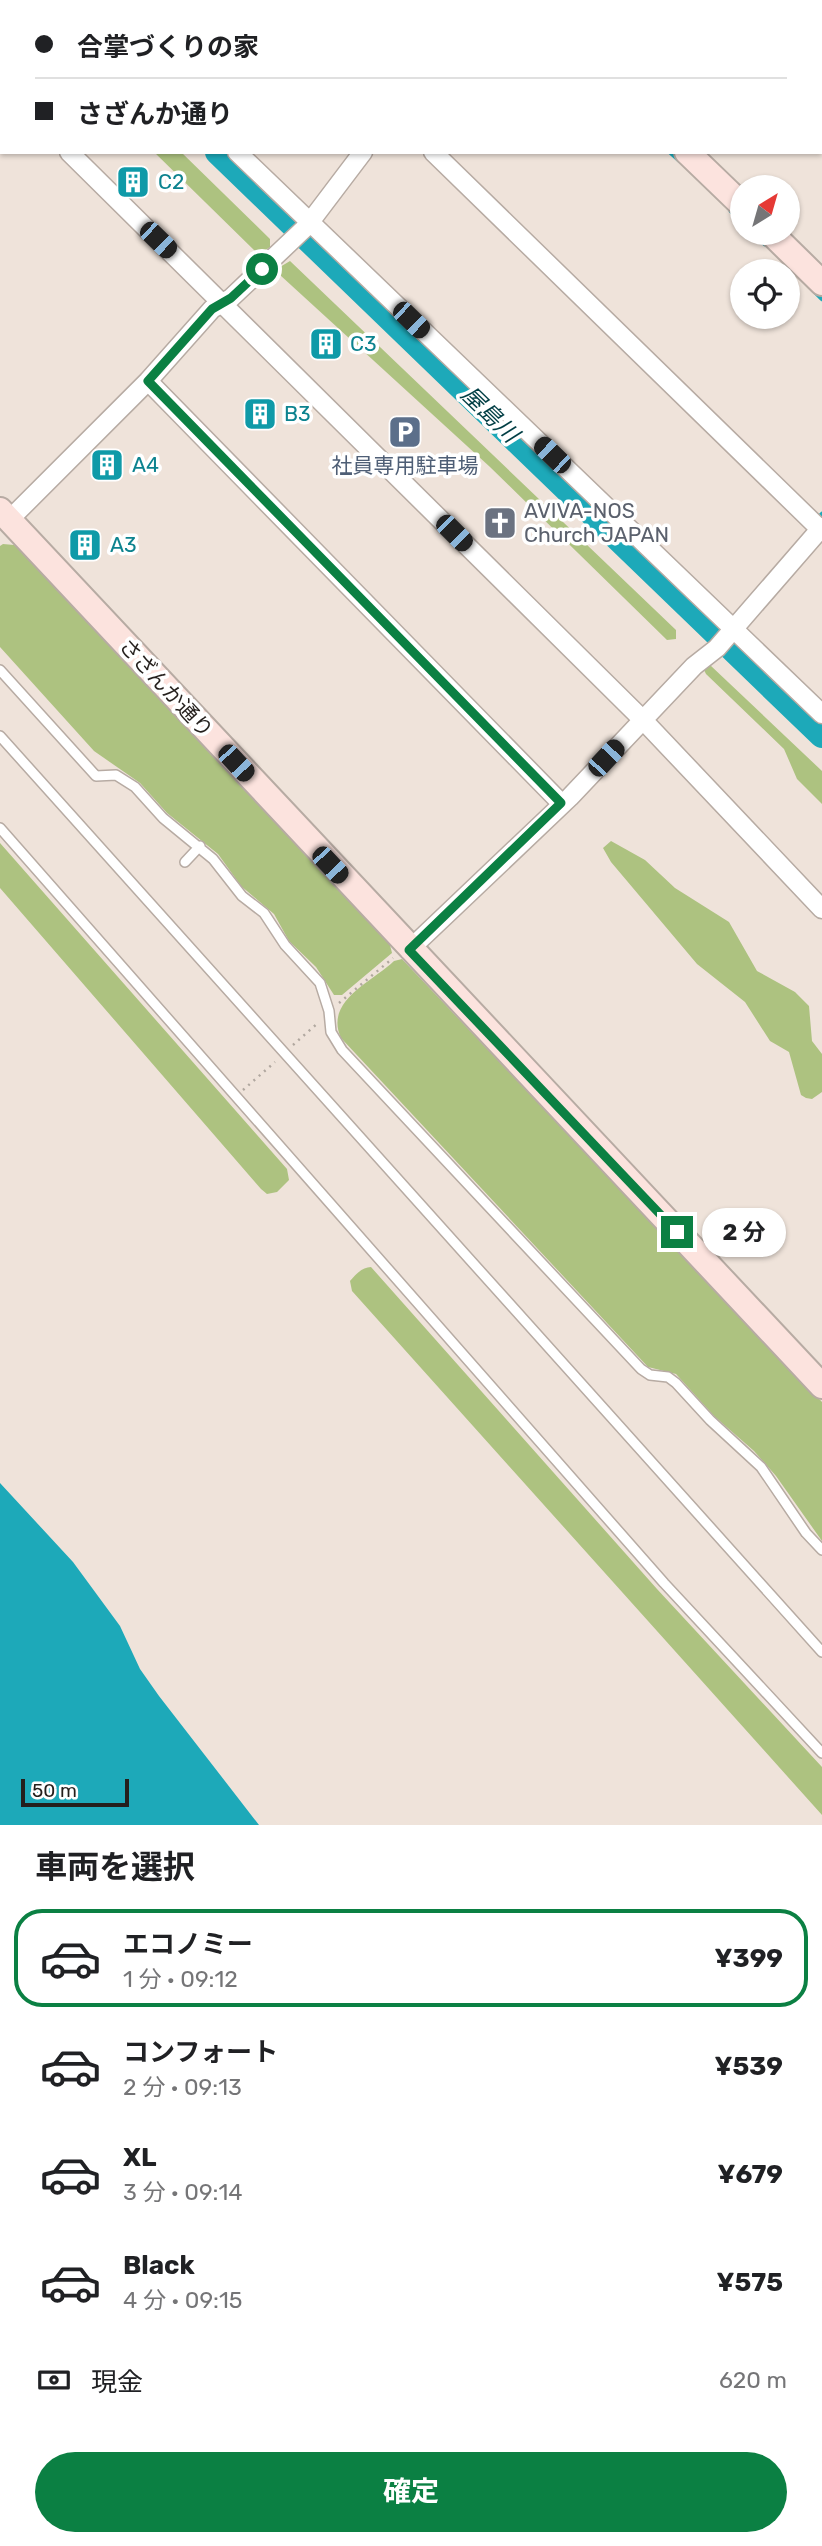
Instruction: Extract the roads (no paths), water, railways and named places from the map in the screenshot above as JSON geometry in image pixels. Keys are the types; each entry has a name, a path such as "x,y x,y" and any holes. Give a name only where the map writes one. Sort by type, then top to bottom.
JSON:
{"street":[{"path":"71,154 643,720 822,909"},
{"path":"239,154 309,225 822,714"},
{"path":"3,519 148,381 212,309 309,225 362,154"},
{"path":"404,951 561,803 694,666 718,648 821,529 435,154"},
{"path":"689,154 730,193"},
{"path":"783,245 822,283"},
{"path":"148,381 561,803"},
{"name":"さざんか通り","path":"3,519 404,951 822,1387"}],"lane":[{"path":"0,670 105,786"},
{"path":"0,736 822,1652"},
{"path":"96,776 116,775 125,779 163,818 200,846 242,897 264,913 285,945 311,972 326,997 331,1032 342,1050 641,1369 650,1375 672,1379 710,1420 761,1467 806,1533 822,1550"},
{"path":"0,828 664,1583 822,1753"},
{"path":"185,862 200,846"}],"water":[{"path":"0,1483 73,1562 120,1626 140,1669 159,1696 259,1825 0,1825"}],"waterway":[{"name":"屋島川","path":"220,154 822,735"},
{"path":"672,154 680,161"},
{"path":"812,289 822,299"}],"place":[{"name":"C2","path":"133,182"},
{"name":"C3","path":"326,344"},
{"name":"B3","path":"260,414"},
{"name":"社員専用駐車場","path":"405,432"},
{"name":"A4","path":"107,465"},
{"name":"AVIVA-NOS Church JAPAN","path":"500,523"},
{"name":"A3","path":"85,545"}]}
